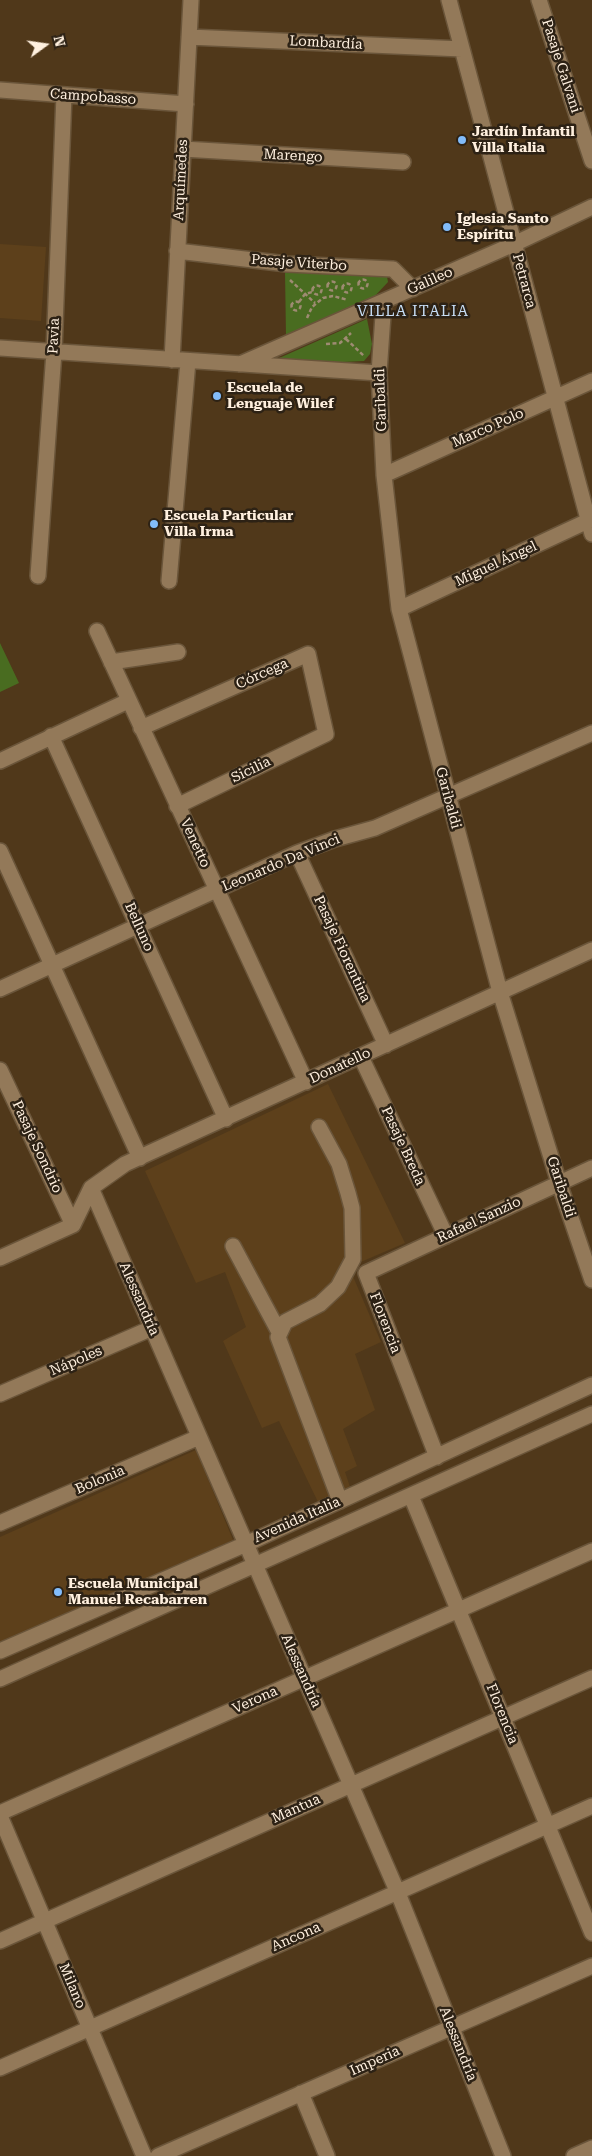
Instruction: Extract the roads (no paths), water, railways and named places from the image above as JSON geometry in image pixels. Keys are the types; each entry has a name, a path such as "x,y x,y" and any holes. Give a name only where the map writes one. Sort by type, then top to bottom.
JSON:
{"street":[{"name":"Arquímedes","path":"172,360 191,0"},
{"name":"Petrarca","path":"449,0 591,524"},
{"name":"Pasaje Galvani","path":"539,0 592,161"},
{"name":"Lombardía","path":"189,36 462,49"},
{"name":"Campobasso","path":"0,90 186,104"},
{"name":"Pavia","path":"38,576 54,352 64,95"},
{"name":"Marengo","path":"183,149 403,162"},
{"name":"Galileo","path":"240,364 514,244 592,207"},
{"name":"Pasaje Viterbo","path":"177,251 287,264 393,269 413,288"},
{"name":"Garibaldi","path":"384,301 379,374 384,475 399,609 500,992 559,1183 592,1280"},
{"name":"Galileo","path":"0,348 379,374"},
{"path":"169,581 188,361"},
{"name":"Marco Polo","path":"384,475 592,381"},
{"name":"Miguel Ángel","path":"399,609 591,524"},
{"name":"Venetto","path":"97,631 306,1082"},
{"path":"111,662 178,652"},
{"name":"Córcega","path":"141,728 308,654 326,734"},
{"path":"0,760 128,701"},
{"name":"Leonardo Da Vinci","path":"0,989 297,853 335,839 375,828 592,733"},
{"name":"Sicilia","path":"177,806 326,734"},
{"name":"Belluno","path":"51,736 226,1119"},
{"path":"0,851 140,1158"},
{"name":"Pasaje Fiorentina","path":"297,853 386,1045"},
{"name":"Donatello","path":"91,1188 112,1172 140,1158 592,950"},
{"name":"Pasaje Breda","path":"361,1056 446,1236"},
{"name":"Pasaje Sondrio","path":"0,1070 73,1225"},
{"path":"279,1332 286,1322 311,1310 329,1296 338,1287 353,1259 352,1208 339,1164 319,1127"},
{"name":"Rafael Sanzio","path":"366,1273 592,1168"},
{"path":"0,1258 73,1225 91,1188"},
{"name":"Alessandría","path":"91,1188 398,1893 503,2156"},
{"path":"233,1246 279,1332 280,1348 340,1501"},
{"name":"Florencia","path":"366,1273 437,1457"},
{"name":"Nápoles","path":"0,1394 152,1328"},
{"name":"Avenida Italia","path":"0,1651 246,1544 592,1385"},
{"name":"Avenida Italia","path":"0,1679 592,1414"},
{"name":"Bolonia","path":"0,1524 199,1437"},
{"name":"Florencia","path":"412,1496 592,1933"},
{"name":"Verona","path":"0,1814 592,1551"},
{"name":"Mantua","path":"0,1941 592,1678"},
{"name":"Ancona","path":"0,2068 592,1806"},
{"name":"Milano","path":"0,1814 144,2156"},
{"name":"Imperia","path":"158,2156 592,1966"},
{"path":"301,2093 327,2156"},
{"path":"574,2156 592,2148"}],"place":[{"name":"Jardín Infantil Villa Italia","path":"462,140"},
{"name":"Iglesia Santo Espíritu","path":"447,227"},
{"name":"Escuela de Lenguaje Wilef","path":"217,396"},
{"name":"Escuela Particular Villa Irma","path":"154,524"},
{"name":"Escuela Municipal Manuel Recabarren","path":"58,1592"}],"district":[{"name":"VILLA ITALIA","path":"413,312"}]}
